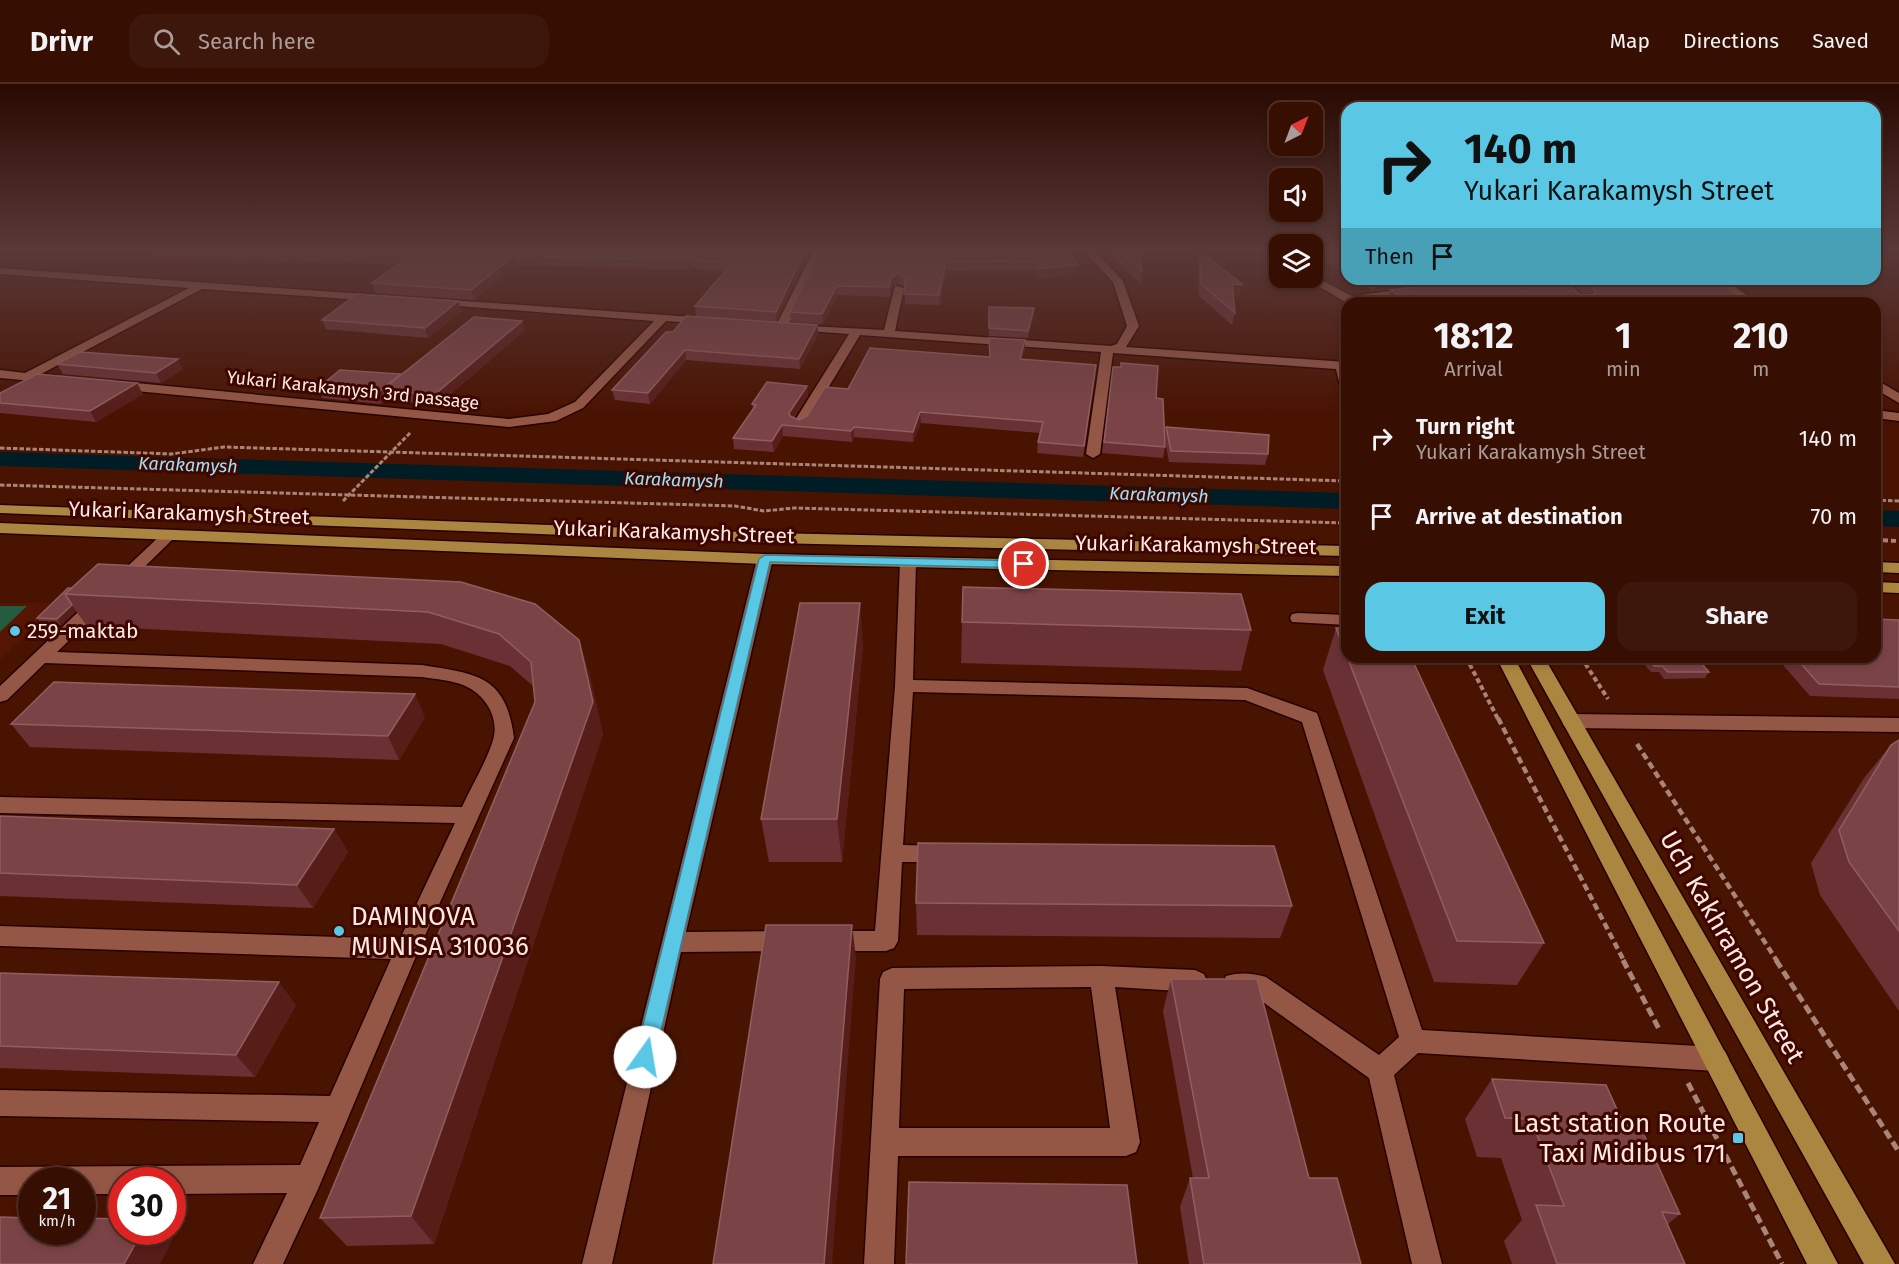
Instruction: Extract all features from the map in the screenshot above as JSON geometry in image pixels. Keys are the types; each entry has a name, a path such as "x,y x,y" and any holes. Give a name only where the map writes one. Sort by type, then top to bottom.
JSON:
{"main road":[{"name":"Yukari Karakamysh Street","path":"0,509 771,538 1341,551"},
{"name":"Yukari Karakamysh Street","path":"0,528 765,559 1341,571"},
{"path":"1881,567 1899,568"},
{"path":"1881,587 1899,588"},
{"path":"1508,663 1823,1264"},
{"name":"Uch Kakhramon Street","path":"1538,663 1880,1264"}],"street":[{"path":"28,376 165,304"},
{"path":"455,304 723,322"},
{"path":"788,304 776,326 1341,366"},
{"path":"889,334 896,304"},
{"path":"1107,351 1121,346 1133,326 1126,304"},
{"name":"Yukari Karakamysh 3rd passage","path":"99,383 509,423 541,420 567,412 579,405 663,318"},
{"path":"800,425 857,331"},
{"path":"1093,454 1107,351"},
{"path":"0,374 63,380"},
{"path":"1881,387 1899,399"},
{"path":"1881,415 1899,417"},
{"path":"0,696 169,535"},
{"path":"597,1264 765,559"},
{"path":"672,942 886,941 904,686 908,562"},
{"path":"1298,618 1341,620"},
{"path":"41,657 422,671 460,677 488,689 500,709 504,738 407,949 308,1179 268,1264"},
{"path":"904,686 1247,694 1310,718 1413,1041"},
{"path":"1571,721 1899,725"},
{"path":"0,805 470,815"},
{"path":"891,853 961,854"},
{"path":"0,936 407,949"},
{"path":"885,1142 1126,1142 1101,976"},
{"path":"879,1264 892,979 1101,976 1257,985 1380,1071 1427,1264"},
{"path":"1380,1071 1413,1041 1716,1059"},
{"path":"0,1103 338,1110"},
{"path":"96,1180 308,1179"},
{"path":"0,1181 18,1180"}],"path":[{"path":"356,488 428,416"},
{"path":"0,448 172,454 224,447 392,451 1120,477 1341,481"},
{"path":"0,485 712,506 771,513 794,508 1341,523"},
{"path":"1881,500 1899,501"},
{"path":"1881,540 1899,541"},
{"path":"1469,663 1782,1264"},
{"path":"1585,663 1899,1152"}],"shaded area":[{"name":"259-maktab","path":"0,603 59,603 0,660"}],"green space":[{"path":"0,606 27,606 0,632"}],"building":[{"path":"343,304 454,304 425,328 322,320"},
{"path":"697,304 780,304 776,312 695,306"},
{"path":"794,304 827,304 822,314 790,312"},
{"path":"1225,304 1234,304 1235,313"},
{"path":"989,307 1034,308 1028,331 989,328"},
{"path":"686,316 817,325 799,359 685,350 648,393 612,390 666,332 673,332"},
{"path":"474,317 522,321 434,395 382,390"},
{"path":"989,338 1025,340 1020,359 1096,365 1084,446 1038,442 1043,422 920,412 913,432 854,427 851,431 782,425 772,441 733,438 756,405 752,404 767,382 807,386 789,413 790,416 799,420 807,416 825,387 848,389 870,348 990,357"},
{"path":"80,352 178,359 156,373 57,364"},
{"path":"1121,363 1158,366 1156,398 1163,399 1165,447 1104,442 1113,367 1121,367"},
{"path":"340,370 401,374 377,393 318,388"},
{"path":"37,374 137,383 90,411 0,403 0,393"},
{"path":"1166,427 1269,435 1268,454 1171,451"},
{"path":"98,564 461,582 535,604 579,640 593,702 411,1216 320,1218 535,702 531,662 499,634 428,612 65,594"},
{"path":"963,587 1241,594 1251,630 962,622"},
{"path":"68,588 72,588 65,594 72,605 57,619 37,618"},
{"path":"800,603 860,603 837,819 761,819"},
{"path":"1881,619 1899,620 1899,687 1819,684 1800,663 1881,663"},
{"path":"1336,628 1341,628 1341,641"},
{"path":"1349,663 1414,663 1544,943 1457,941"},
{"path":"1652,663 1701,663 1709,672 1668,672 1662,666 1654,666"},
{"path":"54,682 415,694 388,736 11,724"},
{"path":"1899,740 1899,931 1849,862 1839,830 1891,745"},
{"path":"0,816 334,829 297,885 0,873"},
{"path":"918,843 1274,846 1292,906 916,903"},
{"path":"766,925 852,925 824,1264 713,1264"},
{"path":"0,973 279,982 236,1055 0,1046"},
{"path":"1171,979 1257,979 1309,1178 1337,1178 1361,1264 1204,1264 1190,1178 1209,1178"},
{"path":"1492,1079 1606,1085 1624,1125 1640,1126 1680,1214 1662,1212 1685,1264 1557,1264 1536,1205 1564,1206 1531,1119 1505,1118"},
{"path":"909,1182 1127,1185 1137,1264 906,1264"},
{"path":"0,1217 18,1218 18,1245 96,1245 96,1218 108,1219 108,1245 135,1245 124,1264 0,1264"}],"waterway":[{"name":"Karakamysh","path":"0,459 1341,501"},
{"name":"Karakamysh","path":"1881,518 1899,519"}],"place":[{"name":"259-maktab","path":"15,631"},
{"name":"DAMINOVA MUNISA 310036","path":"339,931"},
{"name":"Last station Route Taxi Midibus 171","path":"1738,1138"}],"route":[{"path":"645,1057 765,559 1024,564"}]}
